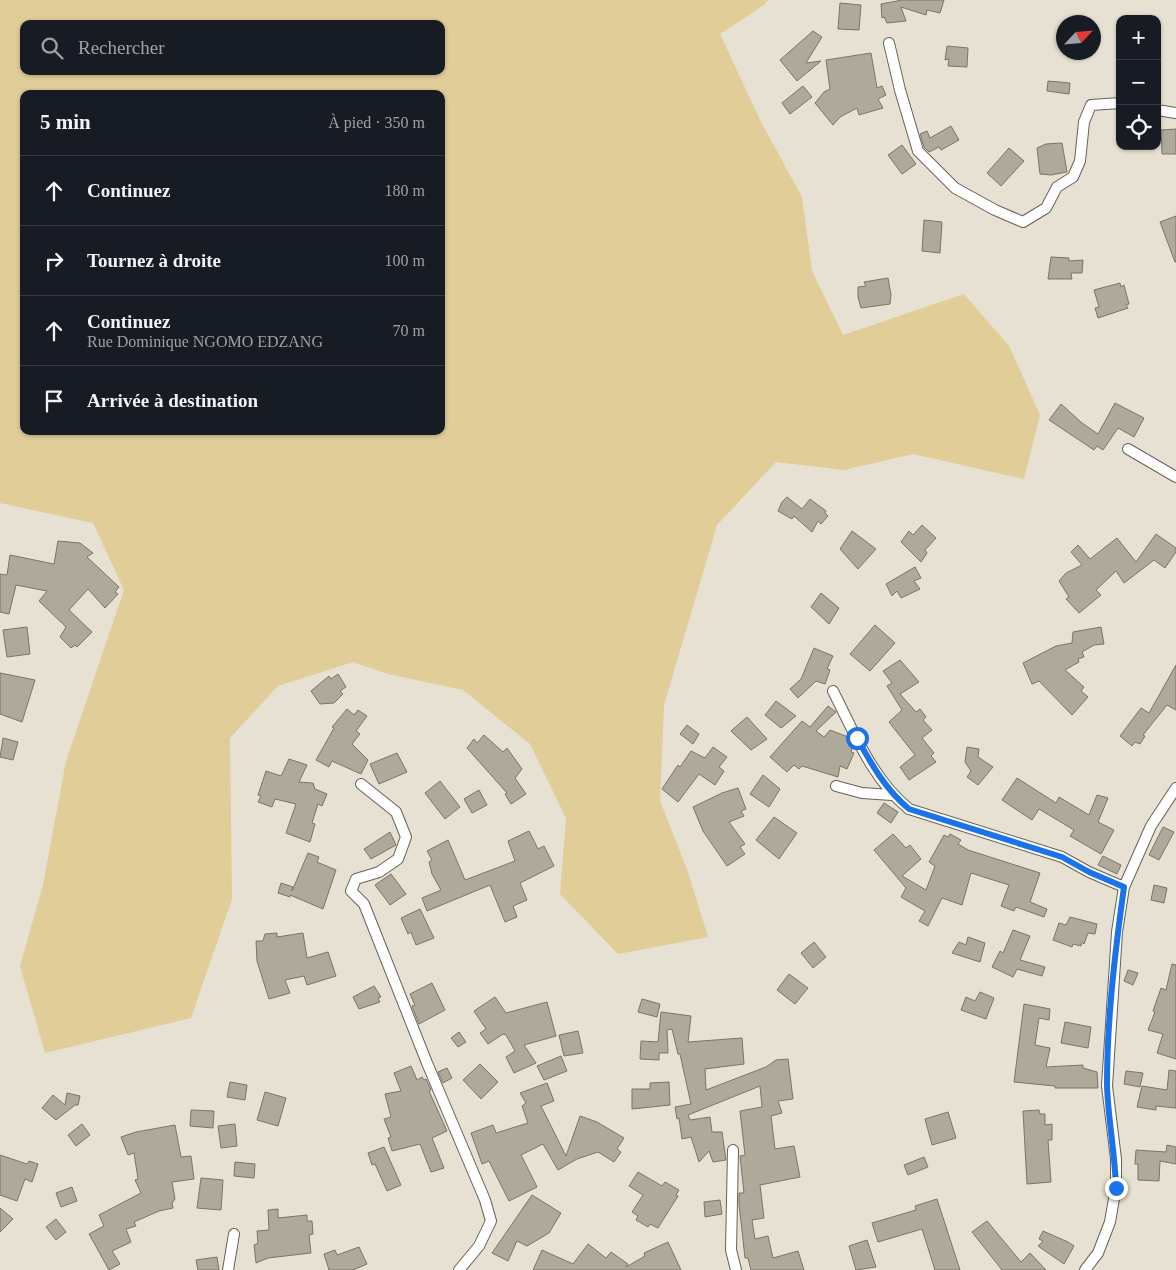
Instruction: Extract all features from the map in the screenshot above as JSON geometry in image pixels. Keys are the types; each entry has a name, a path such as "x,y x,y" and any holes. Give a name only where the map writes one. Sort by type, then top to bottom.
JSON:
{"street":[{"path":"889,43 900,90 918,151 955,188 995,210 1023,222 1046,208 1057,187 1073,178 1080,161 1084,122 1091,105 1116,103"},
{"path":"1161,111 1176,113"},
{"path":"1128,448 1176,477"},
{"path":"833,691 874,770 892,796 916,811 1062,857 1089,872 1124,887"},
{"path":"361,784 396,812 406,836 398,859 379,872 356,879 351,891 364,904 427,1063 486,1200 491,1221 479,1246 459,1270"},
{"path":"836,786 862,793 892,796"},
{"path":"1085,1270 1098,1253 1110,1222 1116,1188 1116,1159 1107,1086 1117,932 1124,887 1151,826 1176,788"},
{"path":"733,1150 731,1250 736,1270"},
{"path":"228,1270 234,1234"}],"shaded area":[{"path":"0,0 768,0 764,5 720,34 761,122 802,197 812,271 843,335 964,294 1009,346 1040,415 1024,479 913,454 844,470 776,462 717,525 664,705 660,801 688,872 708,937 618,954 560,894 566,818 530,744 463,690 388,674 353,662 278,686 230,738 232,899 191,1018 45,1053 20,966 43,885 66,761 124,590 93,523 0,503"}],"building":[{"path":"902,0 944,0 940,13 927,10 926,15 901,7 906,21 887,23 884,17 882,18 881,4"},
{"path":"840,3 861,5 859,30 838,29"},
{"path":"813,31 822,37 806,63 821,61 797,81 780,60"},
{"path":"947,46 968,48 967,67 948,66 949,59 945,60"},
{"path":"871,53 877,88 882,86 886,95 878,99 883,108 859,115 857,108 840,117 833,125 815,103 824,92 830,89 826,60"},
{"path":"1048,81 1070,83 1069,94 1047,91"},
{"path":"803,86 812,97 790,114 782,103"},
{"path":"951,126 959,140 941,150 939,147 929,152 924,147 920,134 927,131 930,138"},
{"path":"1176,129 1176,154 1162,154 1161,130"},
{"path":"1062,143 1067,172 1051,175 1040,174 1037,148 1046,144"},
{"path":"902,145 916,164 902,174 888,155"},
{"path":"1009,148 1024,161 1001,186 987,173"},
{"path":"1176,216 1176,262 1175,262 1160,222"},
{"path":"924,220 942,222 940,253 922,251"},
{"path":"1051,257 1069,258 1069,261 1083,260 1082,273 1071,273 1072,279 1048,279"},
{"path":"888,278 891,295 890,304 861,308 858,287 866,286 864,282"},
{"path":"1120,283 1121,287 1124,285 1129,304 1126,305 1128,308 1098,318 1095,308 1099,307 1094,290"},
{"path":"1115,403 1144,418 1134,437 1118,428 1103,450 1097,446 1094,450 1049,420 1061,404 1082,423 1098,434"},
{"path":"787,497 802,509 810,499 826,511 825,513 828,516 821,524 818,521 812,532 794,516 792,519 778,511 782,502"},
{"path":"922,525 936,538 925,550 927,553 921,562 901,542 909,531 913,535"},
{"path":"852,531 876,549 858,569 840,549"},
{"path":"1156,534 1176,548 1176,552 1165,568 1154,560 1124,583 1116,571 1096,590 1101,595 1079,613 1066,599 1069,597 1059,581 1066,573 1082,565 1071,552 1078,545 1090,559 1117,538 1136,562"},
{"path":"58,541 80,543 93,553 87,557 119,587 115,592 118,594 105,608 88,589 69,610 92,632 77,647 75,645 71,648 60,637 66,627 39,601 47,591 16,585 9,614 0,612 0,574 7,575 10,555 54,564"},
{"path":"915,567 921,578 914,581 920,589 901,598 897,591 892,596 886,584"},
{"path":"821,593 839,608 829,624 811,607"},
{"path":"875,625 895,643 870,671 850,654"},
{"path":"27,627 30,654 7,657 3,630"},
{"path":"1101,627 1104,644 1094,645 1082,652 1084,657 1078,659 1079,662 1065,670 1084,687 1081,691 1088,697 1072,715 1039,681 1032,684 1023,663 1056,646 1072,643 1073,632"},
{"path":"814,648 833,656 827,669 830,670 825,684 816,681 798,698 790,689 801,679"},
{"path":"900,660 919,682 900,694 916,712 920,709 926,717 923,720 932,730 922,738 934,753 931,756 936,762 909,780 900,767 915,755 889,722 902,710 887,686 892,683 883,671"},
{"path":"1176,665 1176,710 1167,705 1143,735 1145,736 1140,744 1135,742 1132,746 1120,736 1141,708 1149,713"},
{"path":"0,673 35,680 22,722 0,714"},
{"path":"338,674 346,687 340,691 343,694 334,703 320,704 311,691 329,676 331,679"},
{"path":"776,701 796,716 781,728 765,715"},
{"path":"828,706 836,712 816,731 824,737 830,730 848,737 853,746 851,752 854,753 847,769 840,766 838,777 802,766 799,769 794,765 787,772 770,757 802,721 810,727"},
{"path":"347,709 354,715 358,710 367,716 356,731 360,734 352,744 368,760 361,774 332,761 329,767 316,760 334,728 332,727"},
{"path":"747,717 767,739 751,750 731,731"},
{"path":"687,725 699,734 693,744 680,734"},
{"path":"484,735 503,752 507,748 522,769 515,778 526,794 511,804 505,794 507,793 467,748 474,739 477,743"},
{"path":"3,738 18,742 13,760 0,757"},
{"path":"713,747 727,757 719,767 724,771 715,785 699,774 678,802 662,789 678,765 680,767 691,751 705,758"},
{"path":"967,747 979,749 978,757 993,767 978,785 967,777 971,771 965,762"},
{"path":"397,753 407,772 379,784 370,764"},
{"path":"289,759 307,765 299,782 313,783 315,789 327,794 322,806 318,804 312,823 315,824 310,842 286,833 296,804 275,799 272,807 258,802 261,796 258,795 266,771 281,776"},
{"path":"763,775 780,789 769,807 750,794"},
{"path":"1017,778 1056,803 1059,797 1089,815 1097,795 1108,798 1098,822 1114,830 1101,854 1070,836 1074,830 1039,809 1032,820 1002,800"},
{"path":"440,781 460,807 445,819 425,793"},
{"path":"738,788 746,809 741,811 744,816 729,822 745,844 740,847 745,854 727,866 703,831 693,807 722,793"},
{"path":"479,790 487,805 472,813 464,799"},
{"path":"884,803 898,812 891,823 877,813"},
{"path":"774,817 797,833 779,859 756,840"},
{"path":"1163,827 1174,832 1159,860 1149,855"},
{"path":"529,831 538,849 544,846 554,866 520,883 527,900 513,906 517,917 505,922 490,885 427,911 422,898 441,890 432,874 429,862 432,860 427,851 448,840 465,880 515,861 508,841"},
{"path":"390,832 396,845 371,859 364,849"},
{"path":"893,834 906,848 910,845 921,859 902,876 926,890 935,866 929,862 944,835 948,837 950,834 961,840 958,844 968,850 1040,873 1030,902 1047,909 1044,917 1016,907 1014,911 1001,906 1009,885 971,873 962,905 942,898 928,926 919,921 925,911 901,897 906,888 874,850"},
{"path":"308,853 319,857 317,862 336,870 323,909 290,895 290,897 278,893 281,883 293,887 292,891"},
{"path":"1103,856 1121,865 1117,874 1098,865"},
{"path":"391,874 406,894 390,905 375,885"},
{"path":"1154,885 1167,888 1164,903 1151,900"},
{"path":"420,909 434,938 416,945 411,932 408,934 401,918"},
{"path":"1070,917 1097,924 1095,934 1088,933 1084,944 1082,942 1081,946 1073,944 1072,947 1053,940 1059,923 1066,925"},
{"path":"1013,930 1030,936 1020,960 1045,967 1042,976 1017,969 1013,977 992,967 1000,951 1003,953"},
{"path":"277,933 277,937 303,933 307,958 328,952 336,976 307,985 304,976 285,980 290,993 269,999 257,961 256,941 263,941 265,934"},
{"path":"968,937 985,943 980,962 952,953 959,942 966,945"},
{"path":"814,942 826,957 813,968 801,953"},
{"path":"1172,964 1176,965 1176,1059 1157,1053 1163,1034 1148,1030 1161,988 1166,990"},
{"path":"1128,970 1138,973 1133,985 1124,981"},
{"path":"789,974 808,988 795,1004 777,990"},
{"path":"432,983 445,1010 419,1024 412,1006 415,1005 410,994"},
{"path":"374,986 381,997 378,998 380,1002 359,1009 353,997"},
{"path":"980,992 994,998 986,1019 961,1010 966,997 975,1001"},
{"path":"495,997 506,1013 547,1002 556,1036 524,1045 536,1063 514,1073 506,1057 515,1051 506,1035 503,1034 488,1044 480,1033 486,1029 474,1011"},
{"path":"642,999 660,1004 657,1017 638,1012"},
{"path":"1024,1004 1050,1009 1049,1020 1039,1018 1035,1045 1050,1048 1046,1067 1083,1065 1083,1068 1097,1072 1098,1088 1055,1088 1055,1086 1014,1082"},
{"path":"661,1012 691,1016 688,1042 742,1038 744,1064 705,1069 706,1090 766,1067 776,1060 788,1059 793,1099 778,1101 782,1113 771,1116 775,1149 794,1146 800,1177 760,1185 764,1218 752,1220 755,1239 768,1236 773,1258 798,1251 804,1270 751,1270 748,1258 745,1258 739,1204 739,1193 744,1193 740,1156 745,1155 740,1111 762,1107 760,1086 688,1115 690,1120 710,1117 712,1132 722,1132 726,1160 713,1162 709,1151 699,1162 691,1137 682,1139 679,1118 677,1119 675,1107 691,1104 680,1054 678,1054 672,1029 667,1030 668,1053 659,1053 659,1060 640,1059 641,1041 658,1042"},
{"path":"1065,1022 1091,1027 1088,1048 1061,1043"},
{"path":"578,1031 583,1053 564,1056 559,1035"},
{"path":"459,1032 466,1042 458,1047 451,1038"},
{"path":"561,1056 567,1071 544,1080 537,1066"},
{"path":"480,1064 498,1082 481,1099 463,1080"},
{"path":"411,1066 417,1080 422,1077 424,1080 426,1079 431,1090 429,1091 447,1131 432,1138 444,1168 431,1172 420,1144 392,1151 388,1138 391,1137 384,1119 391,1117 385,1094 401,1091 394,1073"},
{"path":"447,1068 452,1078 443,1083 438,1072"},
{"path":"1169,1070 1176,1071 1176,1108 1156,1106 1156,1110 1137,1107 1142,1086 1167,1090"},
{"path":"1126,1071 1143,1073 1140,1087 1124,1084"},
{"path":"230,1082 247,1085 245,1100 227,1097"},
{"path":"669,1082 670,1105 632,1109 632,1089 650,1089 650,1083"},
{"path":"547,1083 554,1101 541,1106 566,1156 580,1116 597,1122 624,1138 617,1149 621,1152 614,1162 598,1152 577,1159 558,1170 543,1144 521,1155 537,1187 509,1201 489,1161 482,1164 471,1133 493,1125 496,1133 528,1123 522,1106 526,1103 520,1093"},
{"path":"265,1092 286,1098 278,1126 257,1120"},
{"path":"67,1093 80,1096 78,1105 75,1105 56,1120 42,1108 53,1095 65,1105"},
{"path":"191,1110 214,1111 213,1128 190,1126"},
{"path":"1039,1110 1040,1114 1045,1114 1045,1125 1052,1124 1052,1140 1048,1140 1051,1182 1027,1184 1023,1111"},
{"path":"948,1112 956,1138 932,1145 925,1119"},
{"path":"82,1124 90,1135 76,1146 68,1135"},
{"path":"235,1124 237,1146 221,1148 218,1126"},
{"path":"175,1125 181,1157 191,1156 194,1179 172,1182 175,1199 172,1203 173,1208 159,1211 134,1222 136,1226 126,1229 131,1242 112,1251 120,1264 109,1270 89,1234 104,1226 99,1215 141,1193 135,1180 138,1179 134,1153 128,1155 121,1137 136,1132"},
{"path":"1167,1145 1176,1147 1176,1164 1160,1161 1159,1181 1138,1180 1138,1164 1135,1164 1136,1150 1166,1152"},
{"path":"384,1147 401,1185 387,1191 375,1164 372,1165 368,1153"},
{"path":"0,1155 27,1164 29,1161 38,1164 32,1182 25,1179 17,1201 0,1195"},
{"path":"924,1157 928,1167 908,1175 904,1165"},
{"path":"235,1162 255,1164 254,1178 234,1176"},
{"path":"638,1172 662,1186 665,1182 679,1190 676,1195 678,1196 658,1228 650,1224 648,1227 636,1220 638,1216 632,1212 643,1195 629,1186"},
{"path":"201,1178 223,1180 221,1210 197,1208"},
{"path":"72,1187 77,1201 61,1207 56,1193"},
{"path":"532,1195 561,1213 549,1233 527,1246 517,1241 508,1261 492,1253"},
{"path":"937,1199 960,1270 935,1270 922,1229 878,1242 872,1223 916,1210 915,1206"},
{"path":"720,1200 722,1214 705,1217 704,1202"},
{"path":"0,1208 13,1219 0,1232"},
{"path":"278,1209 278,1218 307,1215 307,1221 312,1221 313,1234 309,1235 311,1253 268,1258 256,1263 254,1245 258,1243 257,1231 269,1230 268,1210"},
{"path":"56,1219 66,1232 56,1240 46,1227"},
{"path":"987,1221 1021,1262 1030,1253 1046,1270 1002,1270 972,1232"},
{"path":"1043,1231 1074,1246 1064,1264 1038,1246 1043,1241 1039,1239"},
{"path":"867,1240 876,1267 856,1270 849,1246"},
{"path":"668,1242 681,1270 533,1270 542,1250 573,1264 588,1244 606,1258 611,1252 628,1264 626,1267 645,1256 644,1253"},
{"path":"359,1247 367,1264 353,1270 329,1270 324,1254 335,1250 337,1255"},
{"path":"217,1257 219,1270 198,1270 196,1260"}],"route":[{"path":"857,738 874,770 892,796 909,809 929,817 1034,847 1062,857 1089,872 1124,887 1117,932 1107,1086 1116,1159 1116,1188"}]}
